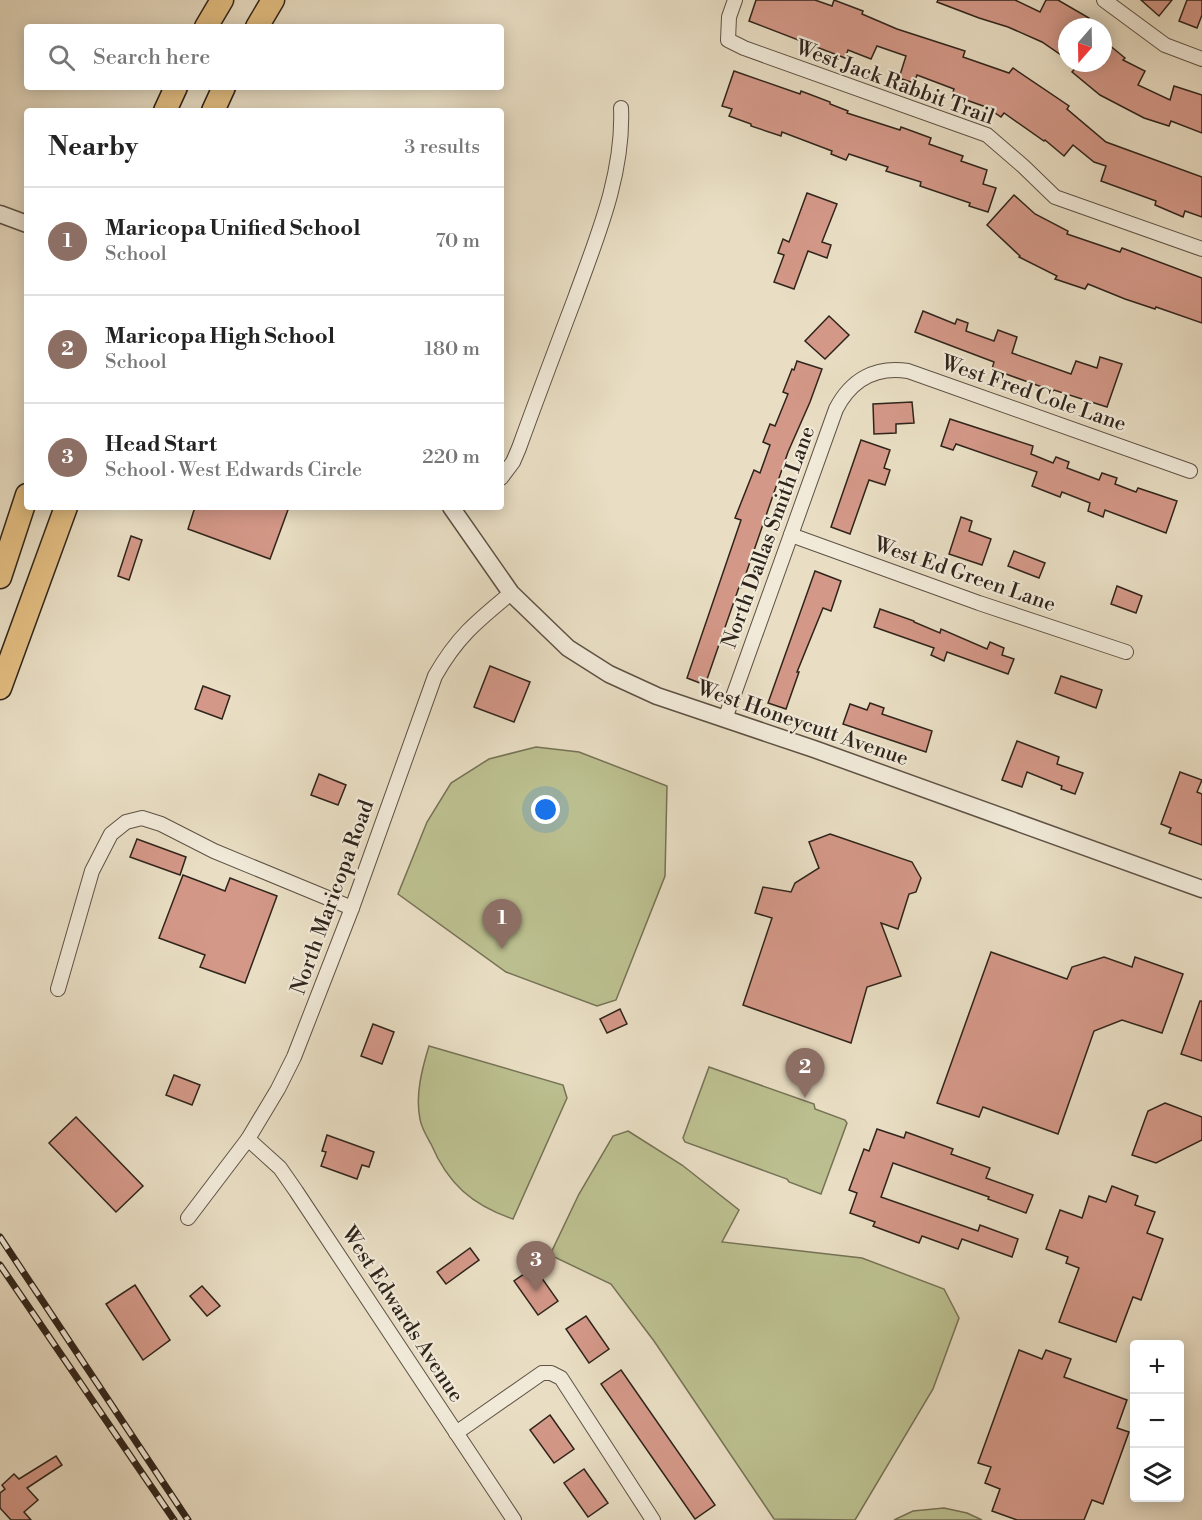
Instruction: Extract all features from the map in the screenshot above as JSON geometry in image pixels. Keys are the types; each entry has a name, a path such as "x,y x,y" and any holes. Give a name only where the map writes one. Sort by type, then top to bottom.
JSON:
{"highway":[{"path":"208,24 222,0"},
{"path":"259,24 273,0"},
{"path":"166,108 175,90"},
{"path":"214,108 223,90"},
{"path":"0,577 24,504"},
{"path":"0,688 65,510"}],"street":[{"name":"West Jack Rabbit Trail","path":"735,0 729,17 728,40 744,48 987,135 1055,197 1202,249"},
{"path":"1104,0 1166,45 1202,59"},
{"path":"504,474 519,448 598,233 620,147 621,108"},
{"path":"0,214 24,223"},
{"name":"West Fred Cole Lane","path":"862,378 881,371 908,371 1190,471"},
{"name":"North Dallas Smith Lane","path":"725,719 836,409 848,390 862,378"},
{"name":"West Honeycutt Avenue","path":"458,510 511,593 552,634 586,661 609,674 657,696 1202,889"},
{"name":"West Ed Green Lane","path":"791,534 979,603 1126,652"},
{"name":"North Maricopa Road","path":"188,1218 248,1139 294,1057 352,908 435,676 446,656 469,627 511,593"},
{"path":"58,989 92,871 111,834 126,822 142,818 161,824 214,851 352,908"},
{"name":"West Edwards Avenue","path":"248,1139 280,1168 514,1520"},
{"path":"456,1433 542,1373 551,1373 561,1378 653,1520"}],"green space":[{"path":"536,747 579,752 667,786 665,876 616,1000 597,1006 506,972 398,894 427,822 451,783 489,759"},
{"path":"429,1046 563,1085 567,1098 513,1219 485,1207 463,1191 445,1171 424,1132 419,1110 419,1091"},
{"path":"709,1067 814,1104 815,1109 845,1120 847,1123 821,1194 789,1182 787,1179 685,1142 683,1138"},
{"path":"628,1131 682,1165 739,1210 722,1242 862,1258 944,1289 959,1318 933,1389 855,1520 774,1519 654,1341 611,1284 550,1255 579,1194 613,1136"},
{"path":"944,1508 967,1513 982,1520 894,1520 913,1511"}],"building":[{"path":"756,0 815,0 832,6 834,0 863,11 862,14 897,29 965,51 963,57 1009,73 1013,68 1069,106 1067,109 1106,142 1202,177 1202,217 1185,211 1183,217 1155,205 1156,201 1101,181 1106,166 1094,162 1073,145 1064,156 1045,140 1004,113 1001,117 986,107 952,95 954,89 917,75 914,83 899,78 906,56 877,46 871,59 848,50 845,58 749,21"},
{"path":"938,0 1015,0 1040,12 1046,0 1058,0 1089,18 1058,18 1058,53 1042,42 1008,27 937,2"},
{"path":"1141,0 1172,0 1159,16"},
{"path":"1187,0 1202,0 1202,15 1197,28 1179,21"},
{"path":"1112,47 1125,58 1123,60 1145,71 1138,85 1170,100 1174,86 1202,95 1202,133 1171,121 1169,126 1144,118 1100,95 1072,72 1112,72"},
{"path":"734,71 800,94 801,91 830,102 848,111 847,113 900,130 901,127 931,138 929,144 963,156 961,161 987,170 983,184 996,188 988,212 969,206 970,203 920,186 921,182 886,171 888,167 849,154 846,160 831,154 832,151 782,132 781,136 729,116 732,109 722,106"},
{"path":"807,193 837,204 822,242 831,245 827,258 808,251 794,289 774,282 784,255 778,253 783,239 789,242"},
{"path":"1014,195 1035,214 1068,231 1067,234 1120,252 1122,248 1202,278 1202,323 1125,299 1088,284 1085,289 1055,279 1057,276 1019,257 987,225"},
{"path":"923,311 955,324 957,319 968,323 966,331 994,341 998,330 1017,337 1012,353 1071,374 1076,361 1097,368 1100,357 1122,364 1107,407 992,369 994,362 915,332"},
{"path":"829,316 849,335 825,359 805,341"},
{"path":"797,361 822,369 788,452 705,685 687,678 741,520 735,518 754,470 760,473 770,445 763,442 770,424 775,426 788,394 783,392"},
{"path":"912,402 914,423 896,424 896,433 874,434 873,404"},
{"path":"950,419 1033,446 1031,454 1053,463 1056,457 1069,462 1067,468 1099,480 1102,473 1117,478 1115,484 1136,492 1138,488 1177,501 1166,533 1105,510 1103,517 1088,511 1090,503 1062,492 1060,497 1032,486 1037,472 956,444 953,450 941,446"},
{"path":"861,440 890,450 884,468 890,470 885,485 869,480 850,534 831,527"},
{"path":"194,510 288,510 270,559 188,529"},
{"path":"961,517 972,521 969,531 991,539 982,565 949,554"},
{"path":"131,536 142,540 129,580 118,576"},
{"path":"1014,551 1045,563 1039,578 1008,566"},
{"path":"815,571 841,581 831,611 823,608 797,672 799,672 786,709 768,703"},
{"path":"1117,586 1142,596 1136,613 1111,604"},
{"path":"880,609 940,633 941,629 987,649 990,642 1004,648 1002,655 1014,659 1008,674 947,652 944,661 931,655 934,648 874,627"},
{"path":"490,666 530,682 514,722 474,707"},
{"path":"1061,676 1102,690 1096,708 1055,693"},
{"path":"203,686 230,696 222,719 195,709"},
{"path":"870,703 884,708 882,714 932,731 926,752 843,724 850,704 867,710"},
{"path":"1017,741 1059,757 1057,764 1083,773 1075,794 1061,789 1062,786 1027,772 1022,787 1002,780"},
{"path":"1180,772 1202,780 1197,792 1202,794 1202,845 1169,833 1171,828 1161,824"},
{"path":"319,774 346,785 338,805 311,795"},
{"path":"830,834 912,862 921,878 916,892 909,894 898,929 881,923 901,976 867,987 851,1043 743,1005 772,918 755,913 763,887 791,892 795,883 819,868 809,842"},
{"path":"137,839 186,857 180,875 130,857"},
{"path":"183,875 225,891 230,878 277,896 245,983 200,967 205,955 159,938"},
{"path":"991,952 1067,979 1072,967 1104,957 1132,967 1135,957 1183,974 1162,1033 1122,1020 1094,1031 1058,1134 983,1107 979,1117 937,1103"},
{"path":"1200,1001 1202,1001 1202,1061 1181,1054"},
{"path":"620,1009 627,1024 607,1033 600,1019"},
{"path":"373,1024 394,1032 382,1064 361,1056"},
{"path":"174,1075 200,1085 192,1105 166,1095"},
{"path":"1165,1103 1202,1117 1202,1140 1156,1163 1132,1155 1148,1111"},
{"path":"76,1117 143,1186 116,1212 49,1143"},
{"path":"877,1129 904,1138 906,1132 953,1149 951,1154 990,1168 986,1178 1033,1195 1026,1213 988,1199 989,1197 893,1163 881,1197 978,1231 980,1225 1018,1239 1012,1257 962,1239 958,1249 922,1236 919,1243 873,1226 875,1222 850,1213 857,1193 849,1190 864,1149 869,1151"},
{"path":"327,1135 374,1152 369,1167 362,1165 357,1179 321,1166 326,1152 322,1151"},
{"path":"1112,1186 1138,1196 1135,1205 1155,1212 1147,1233 1163,1239 1141,1300 1133,1297 1116,1342 1059,1322 1079,1268 1066,1263 1068,1257 1046,1249 1060,1210 1082,1218 1089,1196 1106,1202"},
{"path":"470,1248 479,1260 446,1284 437,1272"},
{"path":"534,1267 558,1301 538,1315 514,1281"},
{"path":"135,1285 170,1340 143,1360 106,1304"},
{"path":"202,1286 220,1306 207,1316 190,1296"},
{"path":"586,1316 609,1349 589,1363 566,1329"},
{"path":"1019,1350 1042,1359 1046,1350 1071,1359 1064,1377 1127,1400 1117,1428 1129,1432 1103,1504 1092,1500 1084,1520 1017,1520 992,1511 1000,1489 985,1483 991,1467 978,1463"},
{"path":"621,1370 715,1505 695,1519 601,1384"},
{"path":"550,1415 574,1449 554,1463 530,1430"},
{"path":"56,1456 62,1465 27,1488 38,1500 24,1512 31,1520 11,1520 0,1508 0,1493 5,1489 2,1485 14,1474 19,1479"},
{"path":"584,1469 608,1503 588,1517 564,1483"}],"railway":[{"path":"0,1237 188,1520"},
{"path":"0,1265 174,1520"}],"place":[{"name":"Maricopa Unified School","path":"502,949"},
{"name":"Maricopa High School","path":"805,1098"},
{"name":"Head Start","path":"536,1291"}]}
